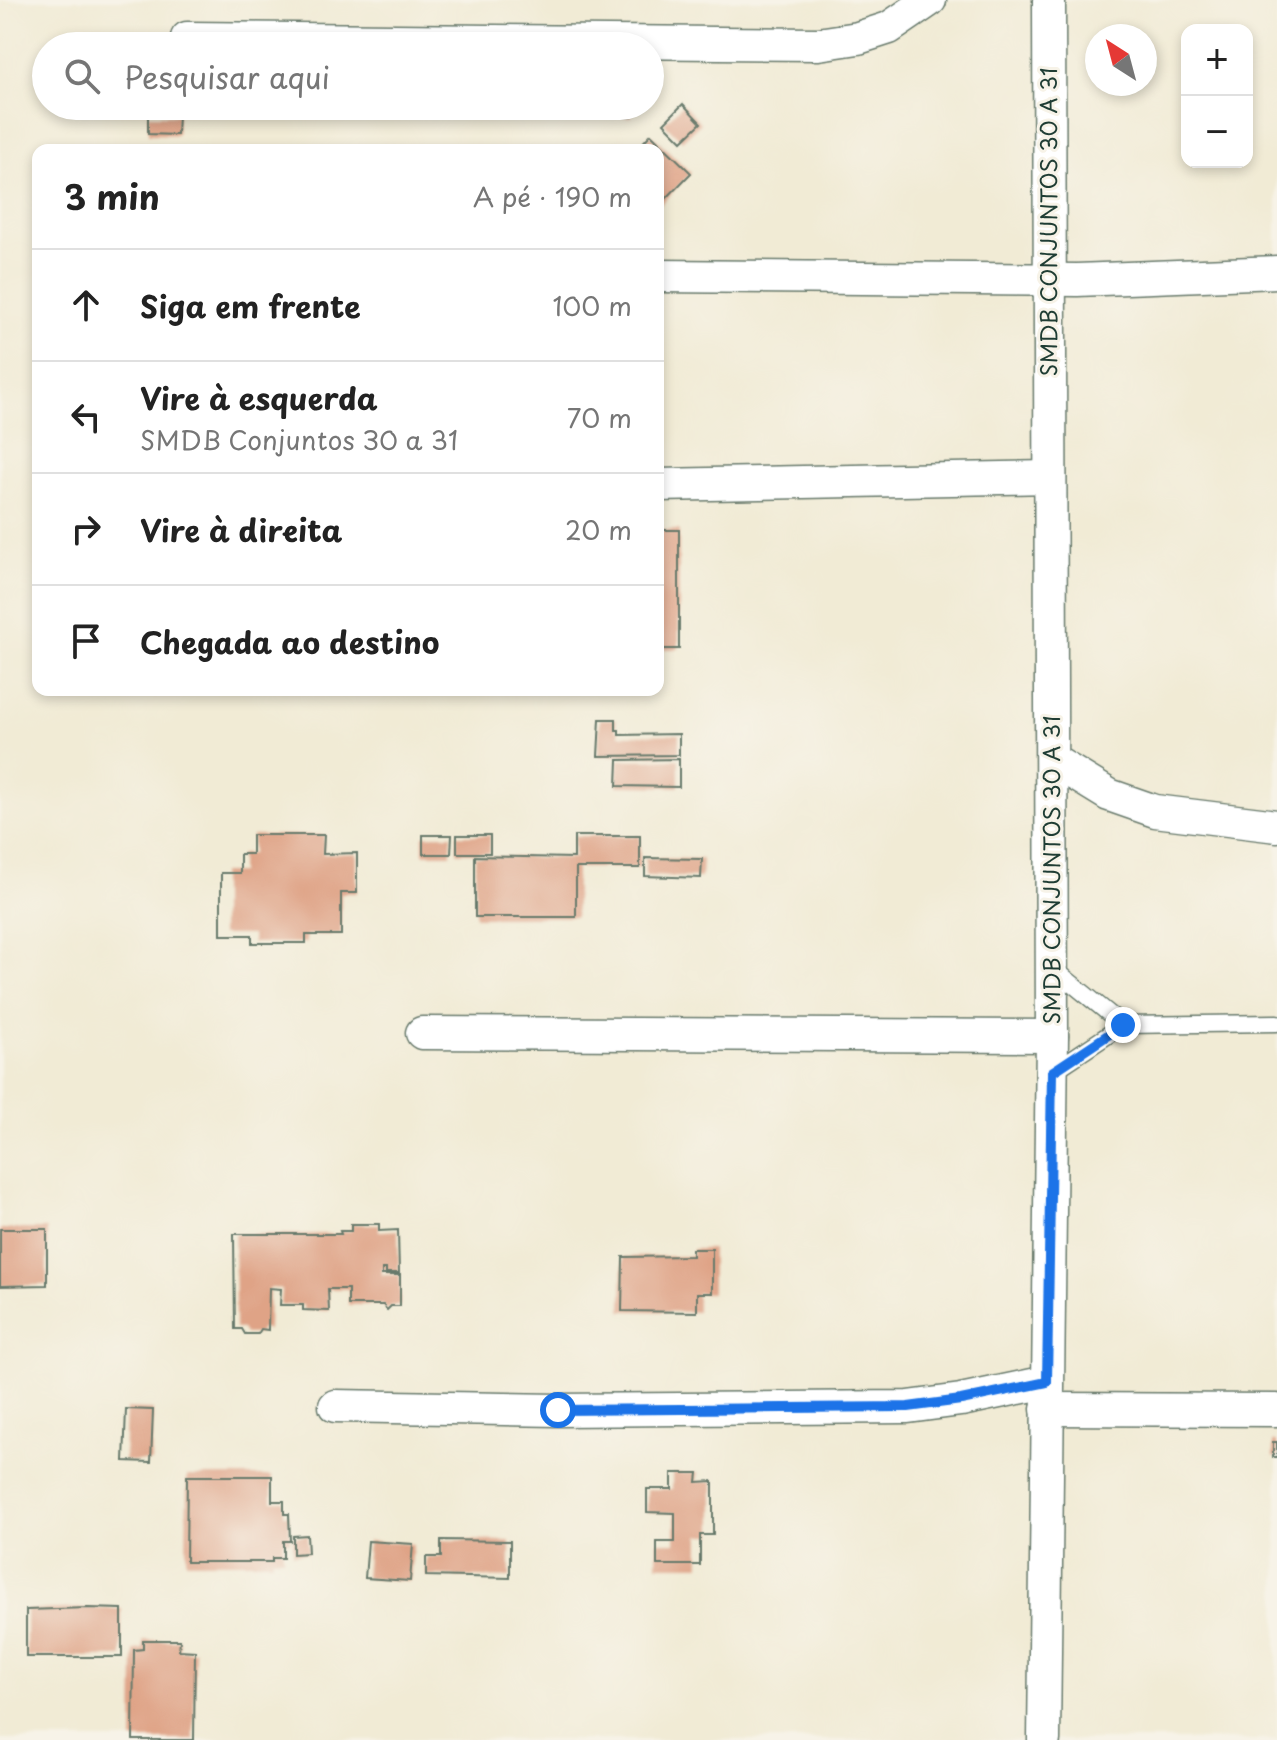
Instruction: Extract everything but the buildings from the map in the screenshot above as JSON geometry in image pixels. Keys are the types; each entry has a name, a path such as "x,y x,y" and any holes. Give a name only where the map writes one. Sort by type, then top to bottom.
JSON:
{"street":[{"path":"664,43 818,44 858,38 889,28 930,0"},
{"name":"SMDB CONJUNTOS 30 A 31","path":"1042,4 1048,280 1053,968 1044,1740"},
{"path":"664,276 1048,280 1277,272"},
{"path":"664,485 1050,477"},
{"path":"1052,760 1109,795 1155,811 1277,826"},
{"path":"422,1033 1052,1036"},
{"path":"335,1406 558,1410 908,1407 961,1400 1047,1396 1277,1410"}],"lane":[{"path":"1053,968 1123,1025"},
{"path":"1052,1072 1123,1025 1277,1023"}],"route":[{"path":"558,1410 908,1407 961,1400 1047,1382 1052,1072 1123,1025"}]}
